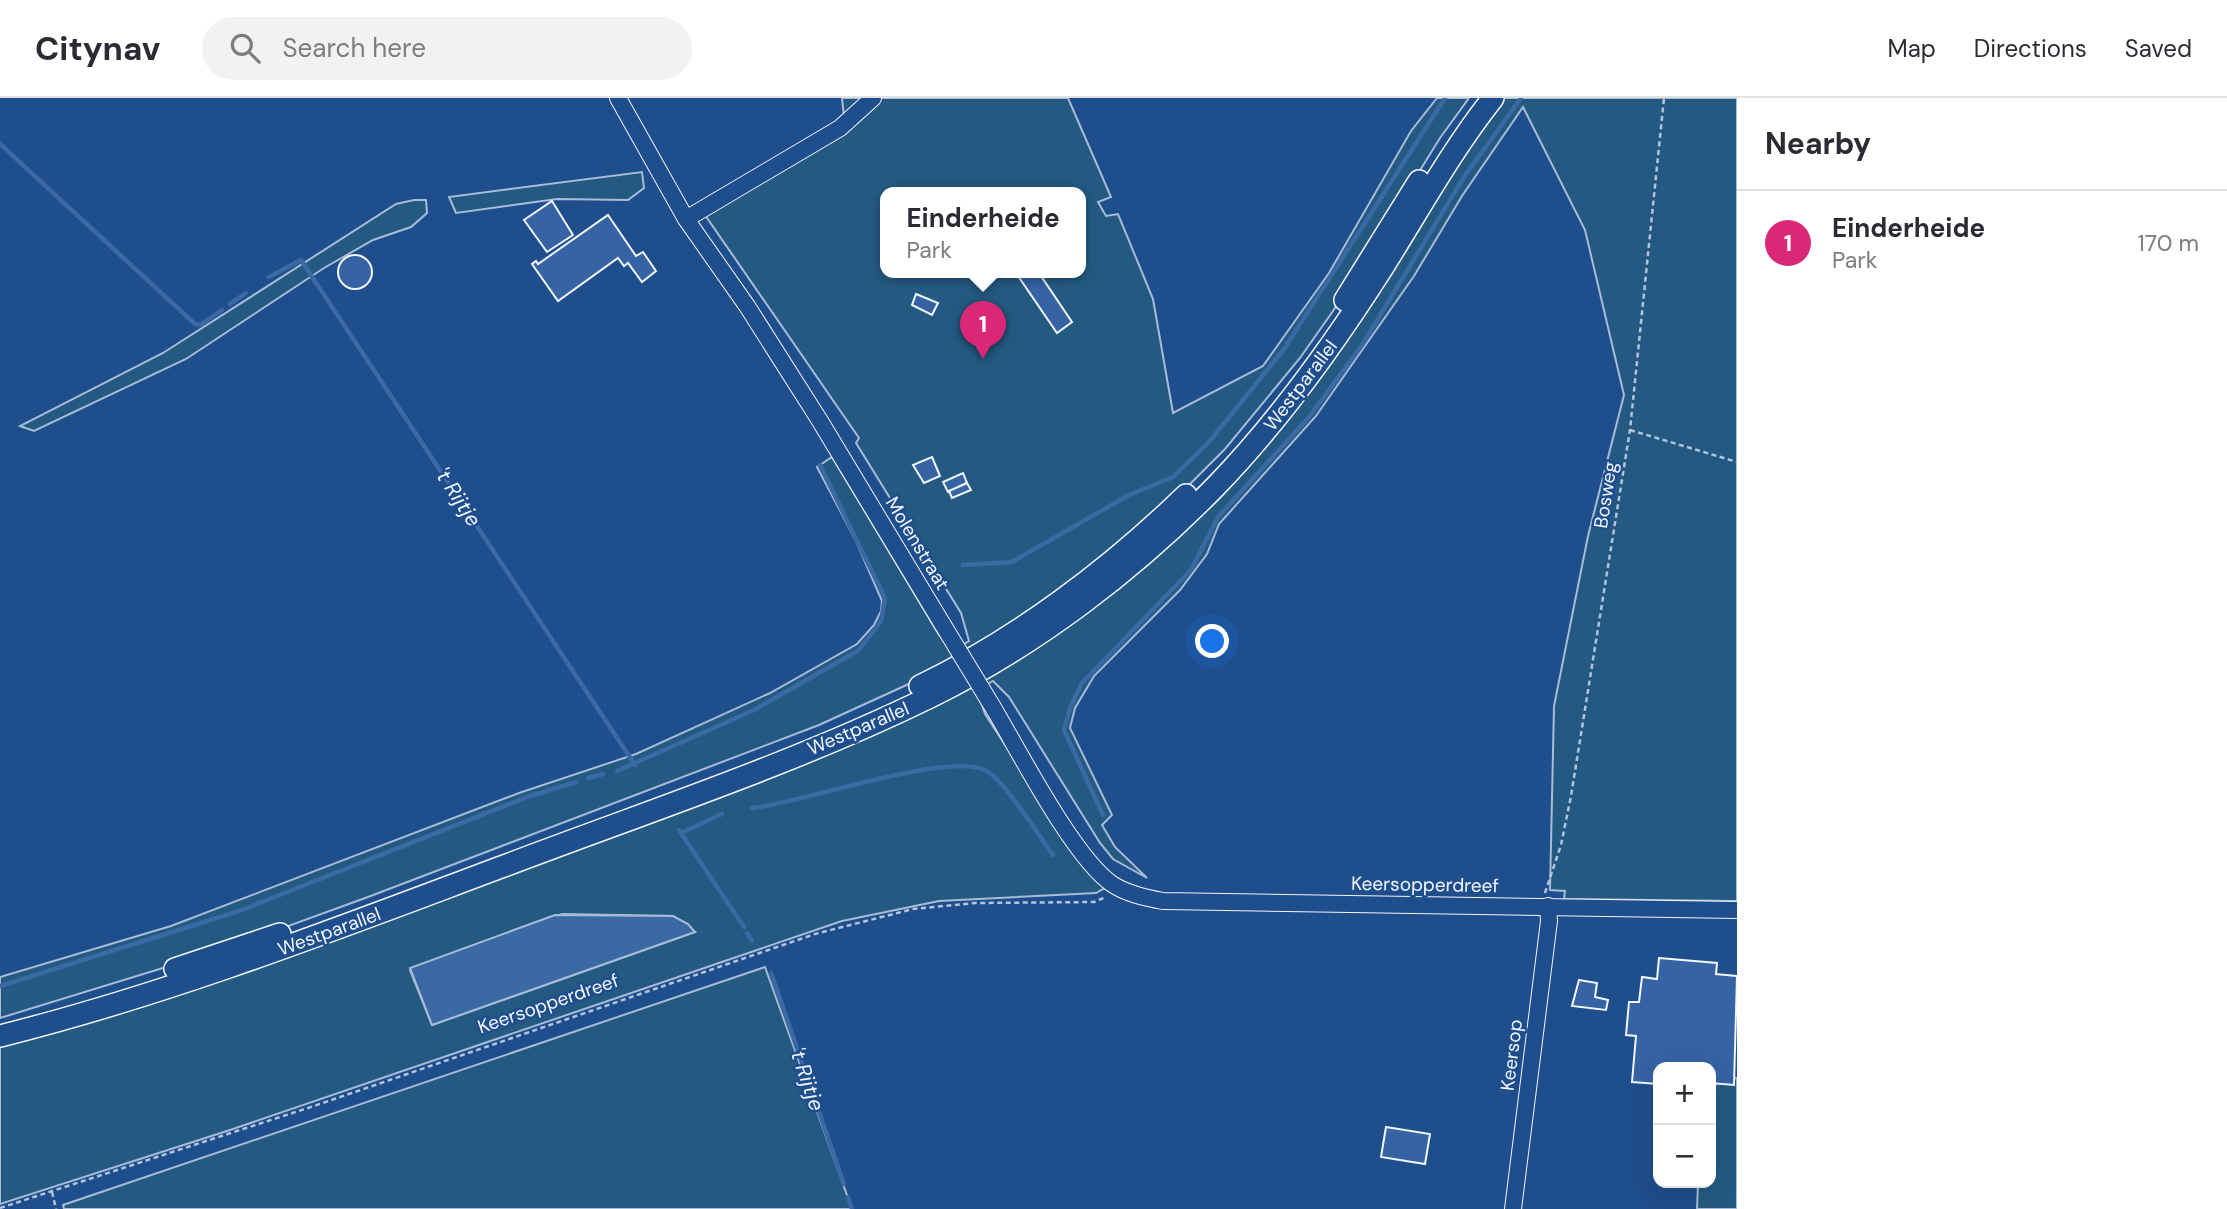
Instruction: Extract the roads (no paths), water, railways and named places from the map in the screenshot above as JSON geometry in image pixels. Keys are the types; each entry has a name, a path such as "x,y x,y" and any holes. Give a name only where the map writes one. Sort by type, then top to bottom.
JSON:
{"main road":[{"name":"Westparallel","path":"0,1023 121,987 326,918 729,766 904,694 1006,636 1086,582 1130,546 1209,474 1244,434 1285,385 1336,314 1474,98"},
{"name":"Westparallel","path":"0,1036 232,966 734,780 828,743 931,697 1012,650 1093,595 1147,551 1219,484 1256,442 1346,323 1455,149 1493,98"}],"street":[{"name":"Molenstraat","path":"618,98 686,219 747,306 821,421 1089,862 1115,886"},
{"path":"686,219 840,128 873,98"},
{"name":"Keersopperdreef","path":"1115,886 1163,901 1546,899 1737,910"},
{"name":"Keersop","path":"1513,1209 1549,922 1546,899"}],"waterway":[{"path":"963,565 1012,562 1129,495 1173,477 1209,442 1284,349 1445,98"},
{"path":"1103,815 1064,730 1070,708 1082,683 1191,570 1218,517 1309,417 1362,345 1464,177 1521,98"},
{"name":"'t Rijtje","path":"0,144 195,324 200,325 222,310"},
{"name":"'t Rijtje","path":"269,277 301,260 635,765"},
{"name":"'t Rijtje","path":"230,304 246,293"},
{"path":"617,771 754,710 859,650 881,621 885,598 820,465"},
{"path":"752,808 910,772 968,766 987,771 994,777 1012,797 1053,855"},
{"path":"588,778 603,774"},
{"path":"0,986 239,911 527,797 576,782"},
{"path":"681,833 722,814"},
{"name":"'t Rijtje","path":"679,830 744,927"},
{"name":"'t Rijtje","path":"747,933 752,941"},
{"name":"'t Rijtje","path":"771,973 844,1184"},
{"name":"'t Rijtje","path":"848,1197 852,1209"}],"place":[{"name":"Einderheide","path":"983,359"}]}
